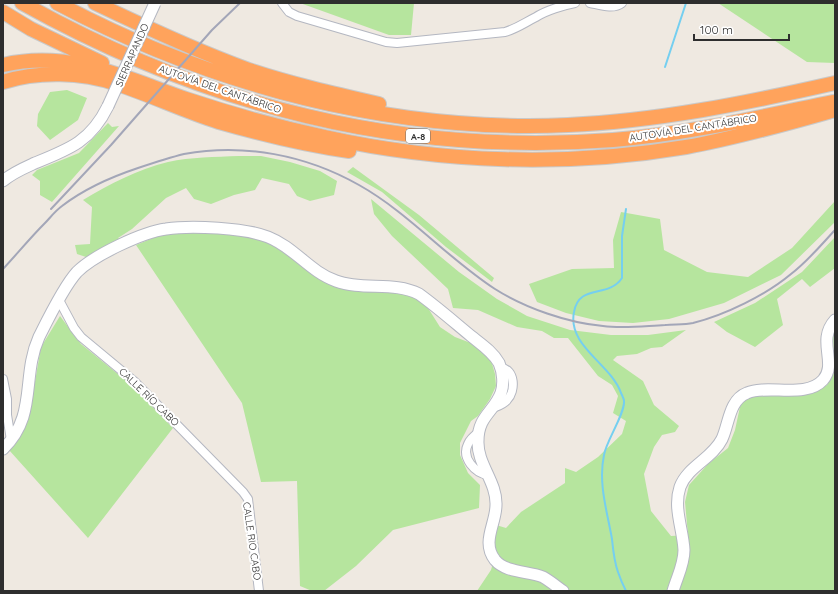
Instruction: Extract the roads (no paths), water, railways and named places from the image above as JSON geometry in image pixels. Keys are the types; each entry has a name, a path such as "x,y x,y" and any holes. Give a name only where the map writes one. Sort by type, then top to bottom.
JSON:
{"highway":[{"name":"AUTOVÍA DEL CANTÁBRICO","path":"22,3 52,20 125,55 155,68 233,96 260,105 323,121 370,130 416,136 467,141 516,143 613,140 710,127 835,101"},
{"name":"AUTOVÍA DEL CANTÁBRICO","path":"57,3 123,36 172,57 241,81 316,101 402,116 482,124 556,125 616,121 700,111 775,97 835,83"},
{"path":"95,3 185,44 249,70 324,92 405,110 468,118 545,122 616,121"},
{"path":"3,12 69,48 185,99 262,122 325,137 417,153 499,159 592,157 647,152"},
{"path":"3,65 32,61 73,63 107,71 155,87"},
{"path":"3,82 20,77 57,74 95,78 116,83 218,121 272,136 324,147 395,158 462,163 545,163 594,159 687,147 765,130 835,110"}],"street":[{"name":"SIERRAPANDO","path":"3,181 16,172 64,151 81,141 97,126 108,106 155,3"},
{"path":"282,3 289,12 297,16 386,42 397,43 505,32 518,28 545,13 575,3"},
{"path":"590,3 600,6 614,6 622,3"},
{"path":"3,450 18,429 25,415 30,370 37,343 71,279 88,263 115,247 165,229 178,228 246,231 260,234 278,242 315,269 335,281 356,286 408,289 419,294 491,353 501,368 503,378 502,390 499,398 484,419 479,432 478,451 494,490 496,499 495,512 489,532 489,547 497,562 504,566 543,578 563,591"},
{"name":"CALLE RÍO CABO","path":"59,300 74,328 81,337 134,381 243,492"},
{"path":"673,591 683,560 684,546 678,504 680,488 683,480 690,471 720,443 734,405 743,394 756,390 804,389 817,385 824,379 828,369 826,335 835,320"},
{"path":"3,380 11,440"},
{"name":"CALLE RIO CABO","path":"243,492 248,500 259,591"}],"waterway":[{"path":"665,67 686,3"},
{"path":"626,209 622,236 622,278 609,288 582,297 577,303 574,312 574,324 577,335 583,345 616,383 624,400 622,413 605,449 602,476 604,497 615,559 626,591"}],"railway":[{"path":"51,209 111,145 212,30 240,3"},
{"path":"3,269 57,210 79,194 108,179 138,168 184,154 207,151 252,151 274,154 318,166 339,175 377,196 395,209 477,277 507,296 547,314 576,322 611,327 686,324 731,310 757,297 781,282 803,264 835,230"}]}
